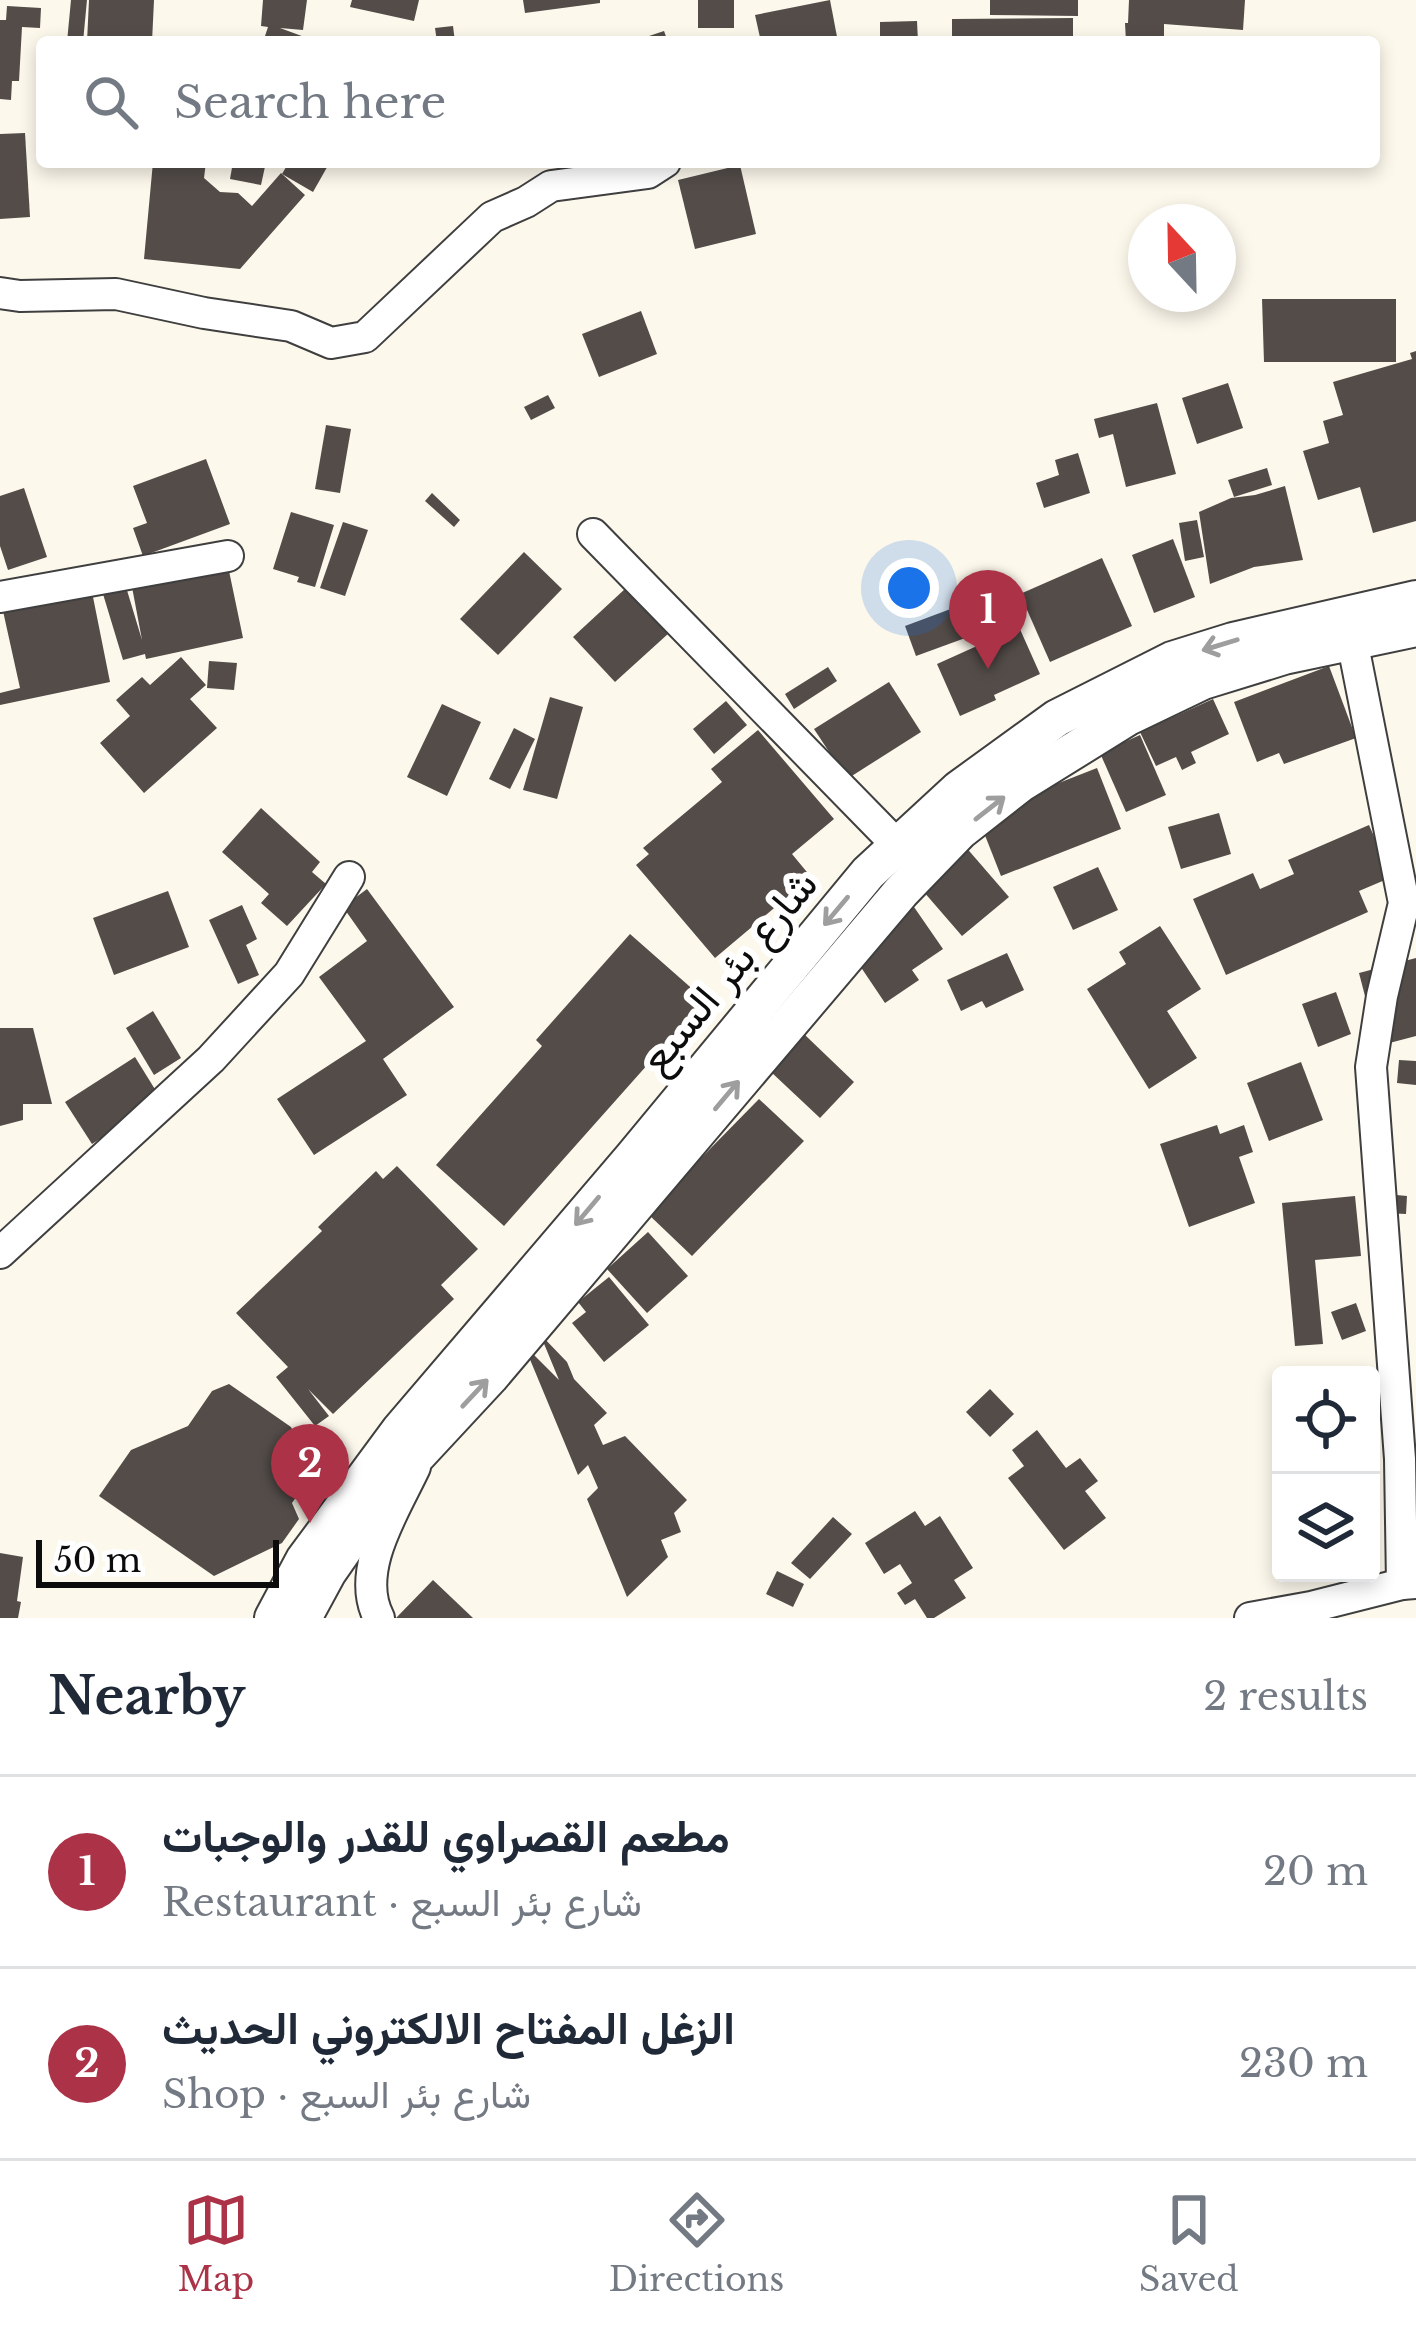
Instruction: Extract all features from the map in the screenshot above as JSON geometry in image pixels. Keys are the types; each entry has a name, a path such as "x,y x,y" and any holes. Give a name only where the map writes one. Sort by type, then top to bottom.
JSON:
{"street":[{"path":"0,293 116,294 291,326 331,344 362,338 492,217 551,186 655,168"},
{"path":"593,534 897,845"},
{"path":"0,597 228,556"},
{"name":"شارع بئر السبع","path":"272,1618 304,1560 400,1430 868,873 959,789 1057,718 1172,660 1233,641 1416,599"},
{"name":"شارع بئر السبع","path":"303,1618 328,1572 385,1490 490,1377 901,892 960,831 1019,784 1128,717 1203,681 1284,656 1416,628"},
{"path":"1250,1618 1409,1584 1371,1066 1404,903 1352,640"},
{"path":"0,1252 211,1059 289,974 349,877"},
{"path":"380,1618 372,1604 371,1575 384,1534 424,1448"}],"building":[{"path":"71,0 87,0 84,36 68,36"},
{"path":"89,0 154,0 152,36 87,36"},
{"path":"263,0 307,0 303,30 280,28 302,36 265,36 268,27 261,26"},
{"path":"352,0 419,0 414,21 350,7"},
{"path":"523,0 600,0 600,3 525,13"},
{"path":"698,0 734,0 734,28 698,28"},
{"path":"830,0 837,36 760,36 755,15"},
{"path":"990,0 1078,0 1078,16 990,15"},
{"path":"1129,0 1245,0 1243,30 1164,24 1164,36 1126,36"},
{"path":"7,6 41,8 40,28 22,27 19,81 12,81 11,100 0,99 0,20 6,20"},
{"path":"1073,18 1073,36 952,36 952,19"},
{"path":"917,21 918,36 880,36 880,22"},
{"path":"453,26 454,36 436,36 435,28"},
{"path":"25,133 30,217 0,219 0,134"},
{"path":"152,168 205,168 204,178 220,192 238,193 252,206 281,173 305,195 240,269 144,259"},
{"path":"232,168 265,168 261,185 230,179"},
{"path":"286,168 327,168 313,192 282,174"},
{"path":"741,168 756,234 695,249 678,180"},
{"path":"1262,299 1396,299 1396,362 1264,362"},
{"path":"641,311 657,354 599,377 582,334"},
{"path":"1416,351 1416,521 1373,533 1360,487 1318,500 1303,451 1329,443 1323,421 1343,415 1333,382 1412,359 1410,353"},
{"path":"1228,383 1243,428 1197,444 1182,398"},
{"path":"548,395 555,408 531,420 524,407"},
{"path":"1157,403 1176,474 1126,487 1113,434 1099,438 1094,419"},
{"path":"326,425 351,429 340,493 315,489"},
{"path":"1078,453 1090,493 1044,508 1036,483 1059,475 1055,460"},
{"path":"206,459 230,524 143,556 133,528 147,523 133,486"},
{"path":"1267,468 1272,485 1234,497 1228,480"},
{"path":"1285,486 1303,560 1254,567 1210,584 1199,512 1231,498"},
{"path":"24,488 47,557 8,570 0,546 0,496"},
{"path":"432,493 460,520 454,527 425,501"},
{"path":"291,512 334,525 315,587 273,569"},
{"path":"1197,520 1204,557 1185,561 1179,523"},
{"path":"343,522 368,530 345,596 320,588"},
{"path":"1173,539 1195,597 1154,613 1132,555"},
{"path":"524,552 562,589 498,655 460,619"},
{"path":"1102,558 1132,626 1050,662 1020,594"},
{"path":"228,566 243,638 123,660 103,594 126,587 142,640 132,587"},
{"path":"626,588 669,633 615,682 573,637"},
{"path":"92,592 110,682 0,705 0,693 20,688 3,611"},
{"path":"956,607 968,637 916,656 905,626"},
{"path":"991,612 1002,629 985,640 974,623"},
{"path":"1019,627 1040,674 960,716 937,664"},
{"path":"181,657 206,685 190,699 217,728 144,793 100,743 130,716 116,700 142,677 150,685"},
{"path":"209,661 237,663 234,690 207,688"},
{"path":"1329,666 1356,738 1284,764 1279,753 1257,762 1234,702"},
{"path":"828,667 837,681 794,709 785,694"},
{"path":"889,682 921,732 847,779 814,729"},
{"path":"550,697 583,707 557,799 523,790"},
{"path":"1213,699 1229,734 1191,752 1196,763 1182,770 1176,757 1156,766 1140,732"},
{"path":"726,701 747,725 714,754 693,729"},
{"path":"442,704 481,722 447,796 407,777"},
{"path":"514,728 535,739 510,789 489,779"},
{"path":"758,730 834,819 792,854 811,877 715,958 636,865 649,854 643,848 722,782 711,769"},
{"path":"1140,735 1166,795 1126,812 1100,753"},
{"path":"1097,768 1121,829 1001,876 977,815"},
{"path":"261,808 320,862 312,872 326,884 287,926 261,903 269,894 222,852"},
{"path":"1219,813 1231,854 1181,869 1168,827"},
{"path":"1369,825 1392,877 1359,891 1368,912 1226,975 1193,899 1253,873 1260,889 1294,874 1288,860"},
{"path":"964,845 1009,897 962,936 917,884"},
{"path":"1098,867 1118,910 1073,930 1053,887"},
{"path":"367,889 454,1007 383,1059 407,1095 314,1155 277,1099 366,1041 319,977 367,941 343,907"},
{"path":"168,891 189,947 114,975 93,918"},
{"path":"242,905 257,939 246,945 259,975 238,984 209,920"},
{"path":"914,907 943,949 912,970 919,980 885,1003 850,951"},
{"path":"1160,926 1201,989 1167,1011 1197,1058 1149,1089 1087,989 1126,964 1119,952"},
{"path":"630,934 705,1000 504,1226 436,1165 542,1046 536,1040"},
{"path":"1007,953 1024,990 986,1008 982,1001 961,1011 947,980"},
{"path":"1416,958 1416,1036 1378,1046 1359,973"},
{"path":"1336,992 1351,1034 1318,1047 1302,1004"},
{"path":"153,1011 181,1058 154,1075 126,1028"},
{"path":"0,1028 33,1028 52,1104 23,1104 23,1120 0,1126"},
{"path":"805,1035 854,1082 820,1118 770,1071"},
{"path":"135,1057 161,1099 92,1144 65,1102"},
{"path":"1399,1060 1416,1061 1416,1085 1397,1083"},
{"path":"1301,1062 1323,1120 1269,1141 1247,1083"},
{"path":"759,1099 804,1141 692,1256 647,1213"},
{"path":"1217,1125 1220,1134 1244,1125 1253,1152 1239,1157 1255,1203 1189,1227 1160,1144"},
{"path":"397,1166 478,1249 441,1285 454,1299 333,1414 308,1389 329,1416 315,1426 276,1377 288,1367 236,1313 322,1231 318,1227 376,1171 383,1179"},
{"path":"1386,1194 1407,1196 1406,1214 1385,1213"},
{"path":"1355,1196 1361,1256 1315,1260 1323,1344 1295,1346 1282,1203"},
{"path":"648,1232 688,1276 647,1313 607,1269"},
{"path":"609,1277 649,1325 604,1362 572,1323 586,1312 578,1302"},
{"path":"1356,1303 1366,1331 1342,1340 1331,1312"},
{"path":"540,1334 607,1413 594,1425 603,1445 625,1436 687,1500 674,1513 681,1532 661,1540 668,1557 627,1597 587,1499 598,1488 588,1465 578,1475 524,1345 559,1380"},
{"path":"229,1384 291,1427 303,1453 290,1471 306,1482 292,1503 299,1519 282,1543 214,1576 99,1496 131,1450 188,1426 212,1391"},
{"path":"990,1389 1014,1414 990,1437 966,1412"},
{"path":"1037,1430 1066,1468 1080,1458 1098,1481 1085,1491 1106,1518 1064,1550 1008,1478 1024,1466 1012,1450"},
{"path":"915,1511 925,1526 940,1516 973,1568 954,1580 966,1598 934,1618 927,1618 915,1599 905,1605 897,1593 912,1583 900,1564 884,1574 865,1543"},
{"path":"833,1517 852,1534 810,1579 791,1563"},
{"path":"0,1553 23,1557 18,1618 0,1618"},
{"path":"777,1571 804,1584 793,1607 766,1594"},
{"path":"433,1580 473,1618 396,1618"}],"place":[{"name":"مطعم القصراوي للقدر والوجبات","path":"988,669"},
{"name":"الزغل المفتاح الالكتروني الحديث","path":"310,1523"}]}
